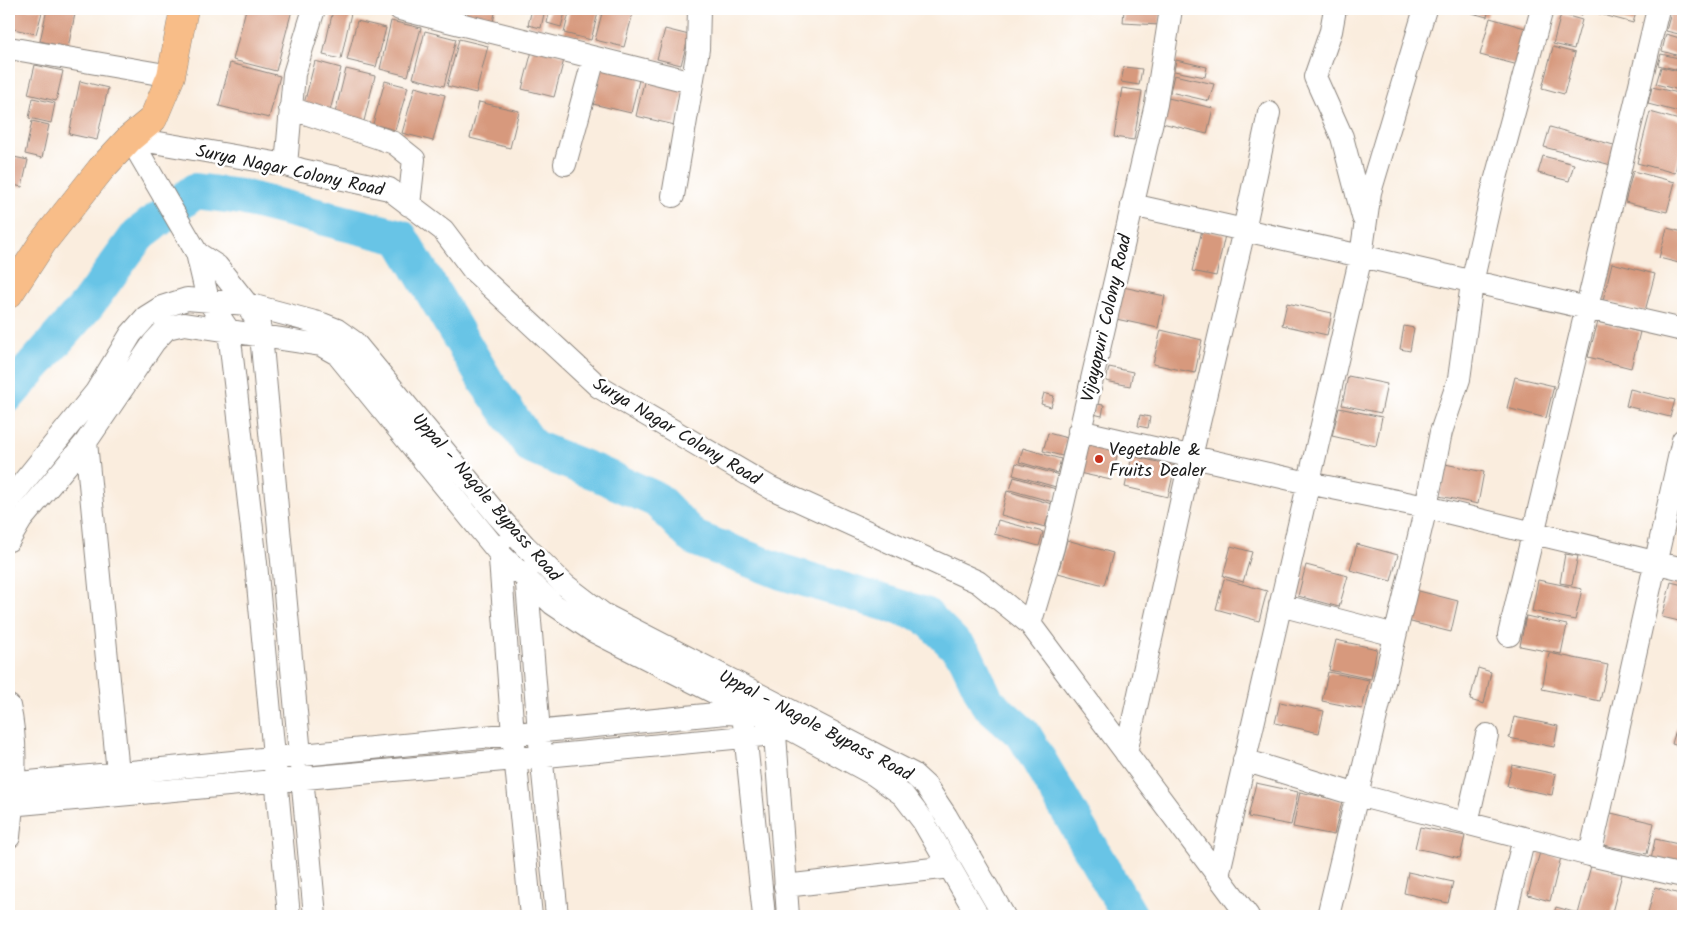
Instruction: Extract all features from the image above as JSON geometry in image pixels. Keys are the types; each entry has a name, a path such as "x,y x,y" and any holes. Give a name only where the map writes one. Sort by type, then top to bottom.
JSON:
{"main road":[{"path":"9,294 49,234 101,169 130,138 153,119 171,76 184,9"}],"street":[{"path":"286,165 294,74 314,9"},
{"path":"400,9 692,82"},
{"path":"673,196 698,49 699,9"},
{"name":"Vijayapuri Colony Road","path":"1030,624 1053,547 1156,104 1171,9"},
{"path":"1335,9 1331,31 1315,77 1342,137 1365,225"},
{"path":"1218,876 1360,256 1370,192 1425,9"},
{"path":"1328,916 1426,507 1441,432 1459,379 1472,283 1493,189 1542,9"},
{"path":"1509,635 1658,9"},
{"path":"9,48 171,76"},
{"path":"565,164 594,58"},
{"path":"290,108 394,143 414,159 409,205"},
{"path":"1126,752 1269,114"},
{"path":"130,138 197,253 208,300 230,331 256,563 289,916"},
{"name":"Surya Nagar Colony Road","path":"130,138 286,165 389,189 443,230 474,271 599,387 770,488 978,582 1030,624 1248,916"},
{"path":"1132,206 1683,330"},
{"path":"197,253 218,266 247,304 262,335 315,916"},
{"name":"Uppal - Nagole Bypass Road","path":"9,500 96,392 131,334 146,317 162,307 187,299 247,304 338,330 354,342 498,516 564,585 603,614 913,774 926,786 946,816 1004,916"},
{"name":"Uppal - Nagole Bypass Road","path":"9,540 21,520 86,442 154,342 167,328 184,324 321,345 338,354 500,554 552,604 593,631 774,727 873,774 902,795 923,821 978,916"},
{"path":"1079,432 1426,507 1683,569"},
{"path":"1590,855 1683,440"},
{"path":"86,442 118,773"},
{"path":"498,516 513,735 531,916"},
{"path":"525,546 541,756 557,916"},
{"path":"1280,605 1395,635"},
{"path":"9,706 12,718 15,757 9,837"},
{"path":"11,795 118,773 726,714 742,710 764,916"},
{"path":"11,795 302,779 746,737 774,727 788,916"},
{"path":"1467,823 1487,735"},
{"path":"1244,760 1357,795 1590,855 1683,876"},
{"path":"1505,916 1524,838"},
{"path":"785,886 950,867"}],"building":[{"path":"9,9 43,9 36,34 9,28"},
{"path":"47,9 76,9 68,48 40,41"},
{"path":"246,9 292,10 276,71 233,60"},
{"path":"464,9 496,9 492,26 462,18"},
{"path":"532,9 545,9 541,28 528,25"},
{"path":"550,9 566,9 561,27 547,23"},
{"path":"570,9 599,9 591,40 564,33"},
{"path":"603,9 634,9 624,47 595,40"},
{"path":"1124,9 1161,9 1160,25 1123,23"},
{"path":"1457,9 1489,9 1487,17"},
{"path":"1564,9 1584,9 1582,15 1563,11"},
{"path":"1589,9 1637,9 1633,23 1589,11"},
{"path":"1672,9 1683,9 1683,35 1666,31"},
{"path":"333,10 351,13 341,59 323,55"},
{"path":"1561,14 1582,20 1574,49 1553,44"},
{"path":"1490,18 1532,30 1522,66 1480,55"},
{"path":"357,21 386,28 376,67 347,60"},
{"path":"391,21 421,28 408,76 380,69"},
{"path":"665,29 689,35 681,65 657,59"},
{"path":"425,31 456,39 444,86 413,78"},
{"path":"1666,34 1683,39 1683,57 1662,51"},
{"path":"459,39 488,46 476,93 447,86"},
{"path":"533,47 565,56 554,97 522,89"},
{"path":"1553,47 1575,53 1564,94 1542,88"},
{"path":"1661,54 1683,59 1683,71 1658,65"},
{"path":"1176,60 1207,67 1205,77 1174,71"},
{"path":"315,61 341,68 330,111 304,104"},
{"path":"230,63 280,76 269,118 219,106"},
{"path":"35,65 63,71 56,101 28,94"},
{"path":"602,67 640,76 631,113 593,104"},
{"path":"1124,67 1142,69 1139,85 1121,82"},
{"path":"1661,67 1683,72 1683,91 1656,84"},
{"path":"346,69 375,76 364,121 335,113"},
{"path":"1174,75 1214,84 1209,101 1170,92"},
{"path":"645,78 684,88 675,125 636,116"},
{"path":"80,81 108,88 97,140 69,134"},
{"path":"385,81 408,87 395,130 373,124"},
{"path":"415,87 445,95 433,141 402,133"},
{"path":"1652,87 1683,94 1683,113 1648,104"},
{"path":"1122,88 1142,91 1134,140 1114,137"},
{"path":"33,98 55,103 51,123 29,118"},
{"path":"1168,98 1213,108 1207,134 1162,123"},
{"path":"479,102 519,111 510,148 470,138"},
{"path":"1650,112 1683,121 1683,140 1675,173 1637,163"},
{"path":"32,121 49,125 42,158 25,154"},
{"path":"1550,127 1617,146 1611,165 1544,147"},
{"path":"9,156 28,160 22,187 9,184"},
{"path":"1543,156 1574,164 1569,181 1538,173"},
{"path":"1633,171 1675,182 1667,212 1625,202"},
{"path":"1667,228 1683,232 1683,264 1659,258"},
{"path":"1202,230 1225,235 1216,276 1192,271"},
{"path":"1612,263 1655,274 1645,311 1603,300"},
{"path":"1123,287 1165,296 1158,328 1116,319"},
{"path":"1287,303 1332,313 1327,335 1282,325"},
{"path":"1598,322 1640,332 1631,368 1588,357"},
{"path":"1404,326 1414,328 1410,351 1400,349"},
{"path":"1161,330 1202,340 1195,373 1153,364"},
{"path":"1109,367 1133,372 1130,386 1106,381"},
{"path":"1348,376 1387,384 1381,413 1342,405"},
{"path":"1515,377 1554,386 1546,418 1507,408"},
{"path":"1630,389 1675,400 1670,417 1626,406"},
{"path":"1044,393 1054,396 1051,407 1041,404"},
{"path":"1096,404 1104,405 1102,416 1093,414"},
{"path":"1339,408 1382,417 1376,446 1332,436"},
{"path":"1140,415 1150,417 1148,428 1138,426"},
{"path":"1048,433 1067,438 1062,456 1043,451"},
{"name":"Vegetable & Fruits Dealer","path":"1087,437 1120,444 1111,480 1079,473"},
{"path":"1023,448 1061,459 1057,473 1019,462"},
{"path":"1132,456 1175,466 1168,497 1125,487"},
{"path":"1016,463 1059,475 1056,487 1013,475"},
{"path":"1445,464 1484,472 1478,504 1439,496"},
{"path":"1014,477 1056,489 1053,502 1010,490"},
{"path":"1007,491 1052,504 1045,527 1001,515"},
{"path":"998,520 1043,532 1039,546 994,534"},
{"path":"1067,540 1113,553 1104,585 1058,573"},
{"path":"1357,544 1398,555 1391,581 1350,570"},
{"path":"1231,546 1252,552 1243,582 1223,576"},
{"path":"1565,554 1578,556 1572,585 1560,583"},
{"path":"1306,565 1348,576 1339,607 1298,596"},
{"path":"1224,579 1267,591 1259,621 1216,609"},
{"path":"1538,580 1582,589 1575,620 1532,611"},
{"path":"1671,582 1683,585 1683,604 1679,621 1662,617"},
{"path":"1415,590 1458,601 1451,632 1407,621"},
{"path":"1526,616 1567,625 1561,654 1520,646"},
{"path":"1336,640 1377,649 1371,679 1329,670"},
{"path":"1549,653 1608,665 1600,701 1542,689"},
{"path":"1478,668 1491,672 1484,704 1470,700"},
{"path":"1328,672 1369,680 1362,709 1322,701"},
{"path":"1280,702 1324,711 1319,733 1275,723"},
{"path":"1680,705 1683,705 1683,721 1676,720"},
{"path":"1514,717 1558,726 1554,747 1509,738"},
{"path":"1678,722 1683,723 1683,747 1672,744"},
{"path":"1512,765 1556,774 1552,795 1507,786"},
{"path":"1256,783 1298,792 1291,825 1248,817"},
{"path":"1300,792 1342,801 1334,835 1293,827"},
{"path":"1611,813 1654,823 1647,854 1603,845"},
{"path":"1420,827 1465,836 1460,858 1415,848"},
{"path":"1655,839 1683,845 1683,867 1651,860"},
{"path":"1540,852 1561,857 1550,901 1528,895"},
{"path":"1591,866 1622,874 1611,916 1578,914"},
{"path":"1408,872 1453,882 1448,903 1404,893"},
{"path":"1655,887 1683,895 1678,916 1647,916"},
{"path":"1556,907 1577,913 1576,916 1553,916"}],"waterway":[{"path":"9,394 87,305 138,235 195,191 241,197 400,237 487,383 532,447 657,500 694,538 782,572 925,615 965,655 987,702 1024,735 1130,916"}],"place":[{"name":"Vegetable & Fruits Dealer","path":"1099,459"}]}
